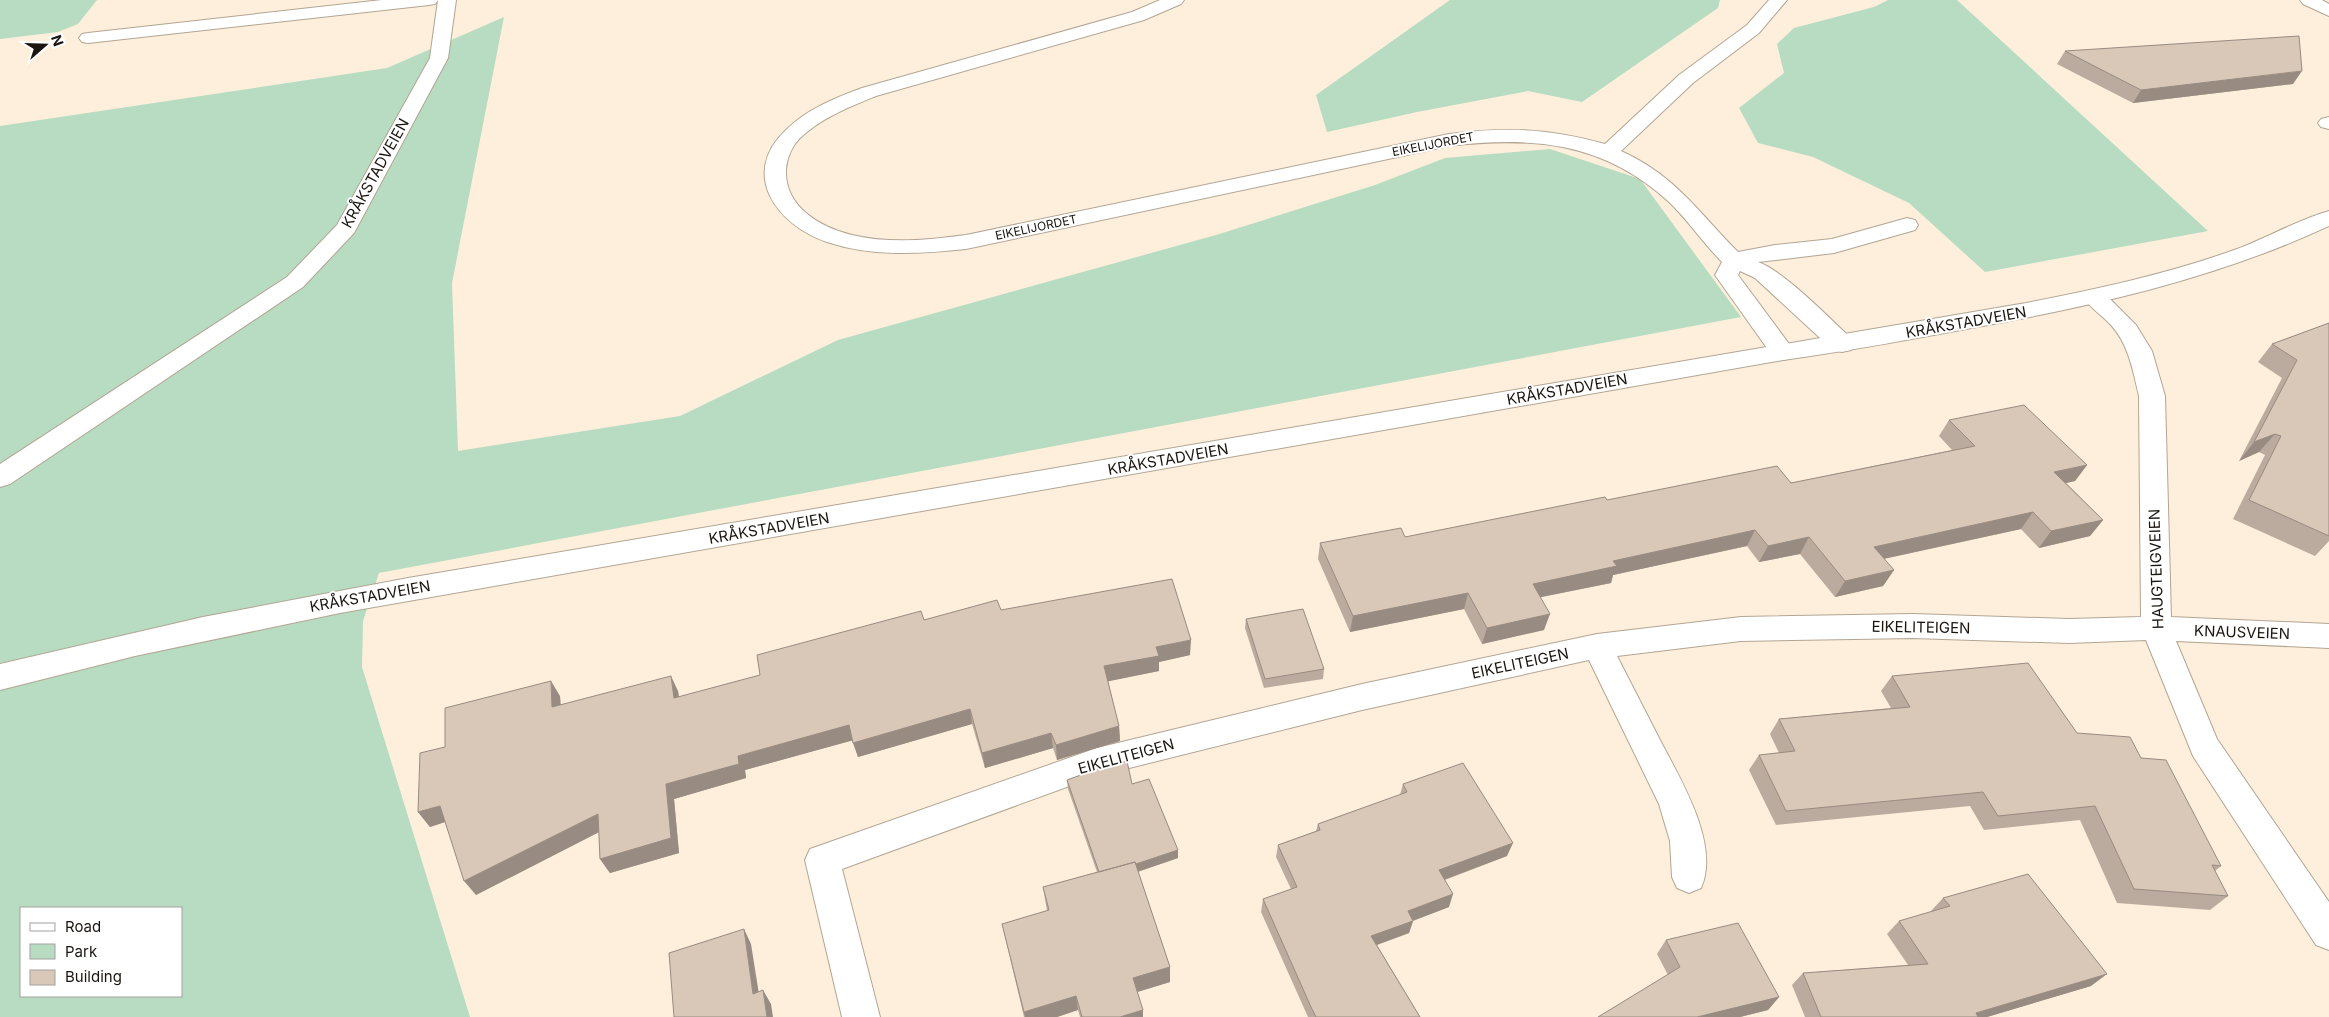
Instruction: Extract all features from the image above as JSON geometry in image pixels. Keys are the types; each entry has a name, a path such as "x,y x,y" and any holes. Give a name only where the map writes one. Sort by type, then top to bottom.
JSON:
{"street":[{"path":"88,38 429,0"},
{"name":"KRÅKSTADVEIEN","path":"0,478 295,282 346,228 439,58 447,0"},
{"name":"EIKELIJORDET","path":"1176,0 1138,16 869,92 838,104 812,118 791,136 778,155 774,176 779,196 793,214 809,225 817,230 848,241 886,247 926,248 966,242 1440,142 1476,136 1521,134 1558,139 1608,152 1629,161 1655,179 1677,198 1734,260 1761,271 1842,344"},
{"path":"1608,152 1630,134 1686,79 1753,29 1778,0"},
{"path":"2308,0 2329,12"},
{"name":"KRÅKSTADVEIEN","path":"0,677 180,634 368,596 1783,352 1842,344 2095,297 2167,279 2241,256 2329,218"},
{"path":"1783,352 1726,275 1734,260 1776,252 1834,246 1907,224"},
{"name":"HAUGTEIGVEIEN","path":"2095,297 2122,320 2130,330 2144,359 2152,396 2156,628 2204,746 2329,933"},
{"name":"EIKELITEIGEN","path":"860,1017 822,860 1097,762 1362,697 1597,646 1742,629 1913,626 2069,631 2156,628"},
{"name":"KNAUSVEIEN","path":"2156,628 2329,636"},
{"path":"1597,646 1675,803 1687,842 1689,877"}],"green space":[{"path":"0,0 97,0 78,24 58,32 0,39"},
{"path":"1450,0 1720,0 1718,8 1582,102 1528,91 1417,112 1327,132 1316,95"},
{"path":"1888,0 1957,0 2208,231 1985,272 1909,203 1813,157 1758,143 1739,108 1784,73 1777,44 1794,28 1874,7"},
{"path":"504,17 452,283 458,451 680,416 838,340 1216,235 1375,185 1445,158 1550,149 1640,179 1741,317 379,573 363,621 362,667 470,1017 0,1017 0,126 387,68"}],"building":[{"path":"2299,36 2302,71 2141,90 2065,51"},
{"path":"2329,323 2329,536 2249,500 2281,436 2275,434 2254,442 2297,360 2272,344"},
{"path":"2024,405 2087,465 2054,472 2103,520 2051,531 2033,512 1874,547 1894,570 1845,581 1809,537 1768,546 1755,530 1613,561 1617,566 1533,584 1550,614 1487,628 1468,593 1353,616 1320,543 1401,528 1405,537 1605,497 1607,500 1777,466 1791,483 1975,446 1949,420"},
{"path":"1172,579 1191,640 1156,647 1159,656 1104,666 1119,726 1056,745 1051,733 982,753 970,709 853,743 849,725 738,756 739,764 666,784 671,838 600,859 598,814 464,881 440,806 418,812 420,753 445,747 445,708 551,681 552,707 671,676 674,698 760,675 757,655 921,611 924,620 997,600 1001,610"},
{"path":"1303,609 1324,669 1265,679 1246,619"},
{"path":"2028,663 2077,733 2130,737 2141,758 2166,760 2221,866 2212,865 2228,896 2134,889 2095,806 1998,816 1983,792 1786,811 1759,755 1795,751 1779,719 1910,707 1892,676"},
{"path":"1127,761 1132,784 1149,779 1178,850 1136,864 1135,862 1099,872 1067,780"},
{"path":"1463,763 1513,843 1439,870 1453,894 1408,911 1413,921 1371,936 1420,1017 1316,1017 1263,899 1297,887 1278,845 1320,830 1318,824 1407,792 1403,784"},
{"path":"1135,862 1170,967 1133,978 1143,1010 1120,1017 1082,1017 1076,996 1024,1012 1002,924 1049,910 1043,887"},
{"path":"2028,874 2107,974 1976,1013 1978,1017 1821,1017 1803,973 1928,964 1899,921 1950,906 1943,898"},
{"path":"1738,923 1779,997 1697,1017 1598,1017 1680,967 1666,940"},
{"path":"744,929 753,994 763,990 767,1017 674,1017 669,953"}]}
